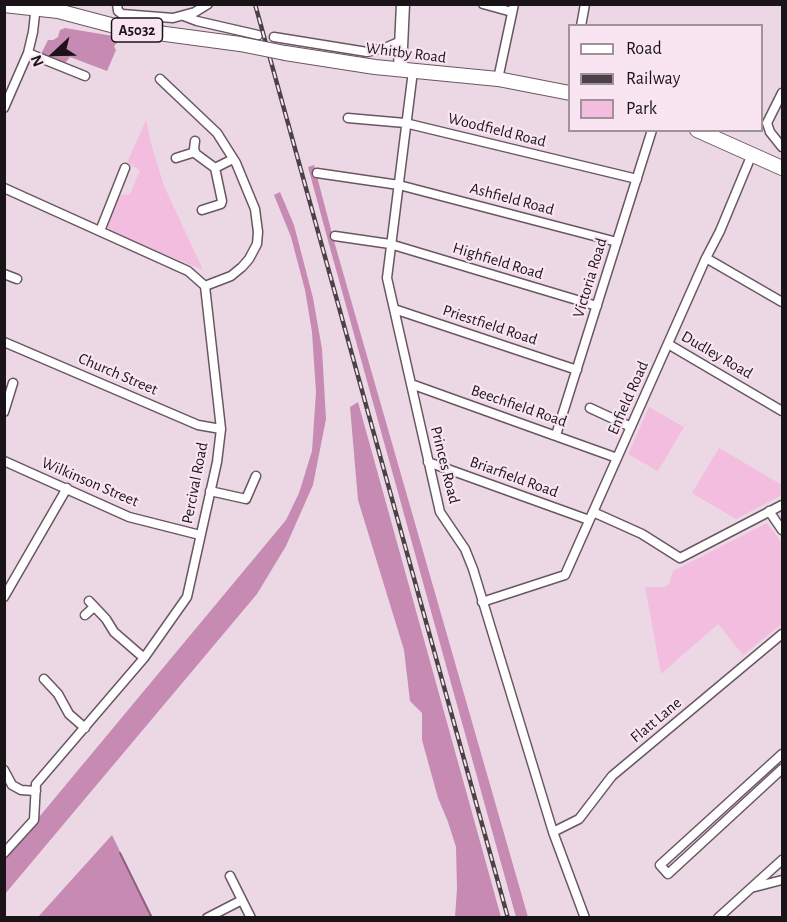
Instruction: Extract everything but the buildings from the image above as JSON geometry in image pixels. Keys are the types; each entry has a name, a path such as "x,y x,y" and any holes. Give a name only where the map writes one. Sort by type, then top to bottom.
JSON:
{"main road":[{"name":"A5032","path":"4,5 36,6"},
{"name":"Whitby Road","path":"36,6 111,26 407,70 568,89"},
{"path":"702,132 782,165"}],"street":[{"path":"117,6 122,14 172,18 184,16 208,4"},
{"path":"403,4 401,41 407,70"},
{"path":"483,4 513,8 498,79"},
{"path":"580,24 585,4"},
{"path":"4,108 28,53 36,6"},
{"path":"184,16 258,35"},
{"name":"Whitby Road","path":"274,37 367,52 386,48 401,41"},
{"path":"28,53 85,76"},
{"name":"Princes Road","path":"407,70 405,123 387,278 440,512 465,549 553,832 585,918"},
{"path":"4,188 188,270 205,286 231,276 249,259 257,244 255,209 233,159 217,133 160,79"},
{"path":"762,136 783,93"},
{"name":"Woodfield Road","path":"348,118 405,123 637,179"},
{"path":"767,123 770,132 783,147"},
{"name":"Victoria Road","path":"556,435 651,132"},
{"path":"195,141 195,152 215,168 222,201 220,204 202,210"},
{"path":"177,158 195,152"},
{"name":"Enfield Road","path":"482,602 565,575 724,222 752,153"},
{"path":"215,168 233,159"},
{"path":"100,231 125,168"},
{"name":"Ashfield Road","path":"318,173 399,185 617,242"},
{"name":"Highfield Road","path":"334,236 390,244 597,306"},
{"path":"706,258 783,302"},
{"path":"4,274 17,279"},
{"name":"Percival Road","path":"36,788 144,658 187,597 217,462 221,429 205,286"},
{"name":"Priestfield Road","path":"394,309 577,370"},
{"name":"Church Street","path":"4,342 198,425 221,429"},
{"name":"Dudley Road","path":"668,344 783,411"},
{"path":"4,412 13,382"},
{"name":"Beechfield Road","path":"411,384 617,458"},
{"path":"590,408 632,426"},
{"name":"Wilkinson Street","path":"4,461 129,517 201,535"},
{"name":"Briarfield Road","path":"428,462 642,534 680,558 770,512"},
{"path":"210,491 246,499 256,476"},
{"path":"4,597 67,488"},
{"path":"783,504 770,512 783,530"},
{"path":"84,615 92,604 114,632 144,658"},
{"name":"Flatt Lane","path":"553,832 579,819 612,776 783,634"},
{"path":"39,692 46,681 58,694 69,714 85,728"},
{"path":"783,754 660,865 668,874 783,769"},
{"path":"4,770 12,785 21,790 36,788 34,820 4,853"},
{"path":"723,808 731,816"},
{"path":"718,918 783,860"},
{"path":"230,876 251,918"},
{"path":"751,888 783,880"},
{"path":"207,918 242,900"}],"green space":[{"path":"146,120 164,186 203,270 109,231 107,223 120,195 130,194 140,170 127,163"},
{"path":"649,407 684,427 658,471 628,454"},
{"path":"719,448 782,485 782,495 736,519 692,493"},
{"path":"767,523 782,543 782,624 743,655 718,624 661,674 645,587 664,587 669,584 673,571"}],"shaded area":[{"path":"65,28 119,37 107,71 70,57 66,62 60,63 41,54 48,40 58,37 60,30"},
{"path":"314,165 528,917 516,917 308,167"},
{"path":"280,192 294,225 313,298 322,349 326,419 313,485 286,546 257,594 5,894 5,858 286,520 299,493 312,451 316,392 312,332 305,290 291,237 274,195"},
{"path":"358,402 501,917 455,917 456,847 438,798 422,740 422,713 410,701 404,650 358,500 350,407"},
{"path":"112,835 152,917 38,917"}],"waterway":[{"path":"120,853 152,918"}],"railway":[{"path":"255,4 508,918"}]}
